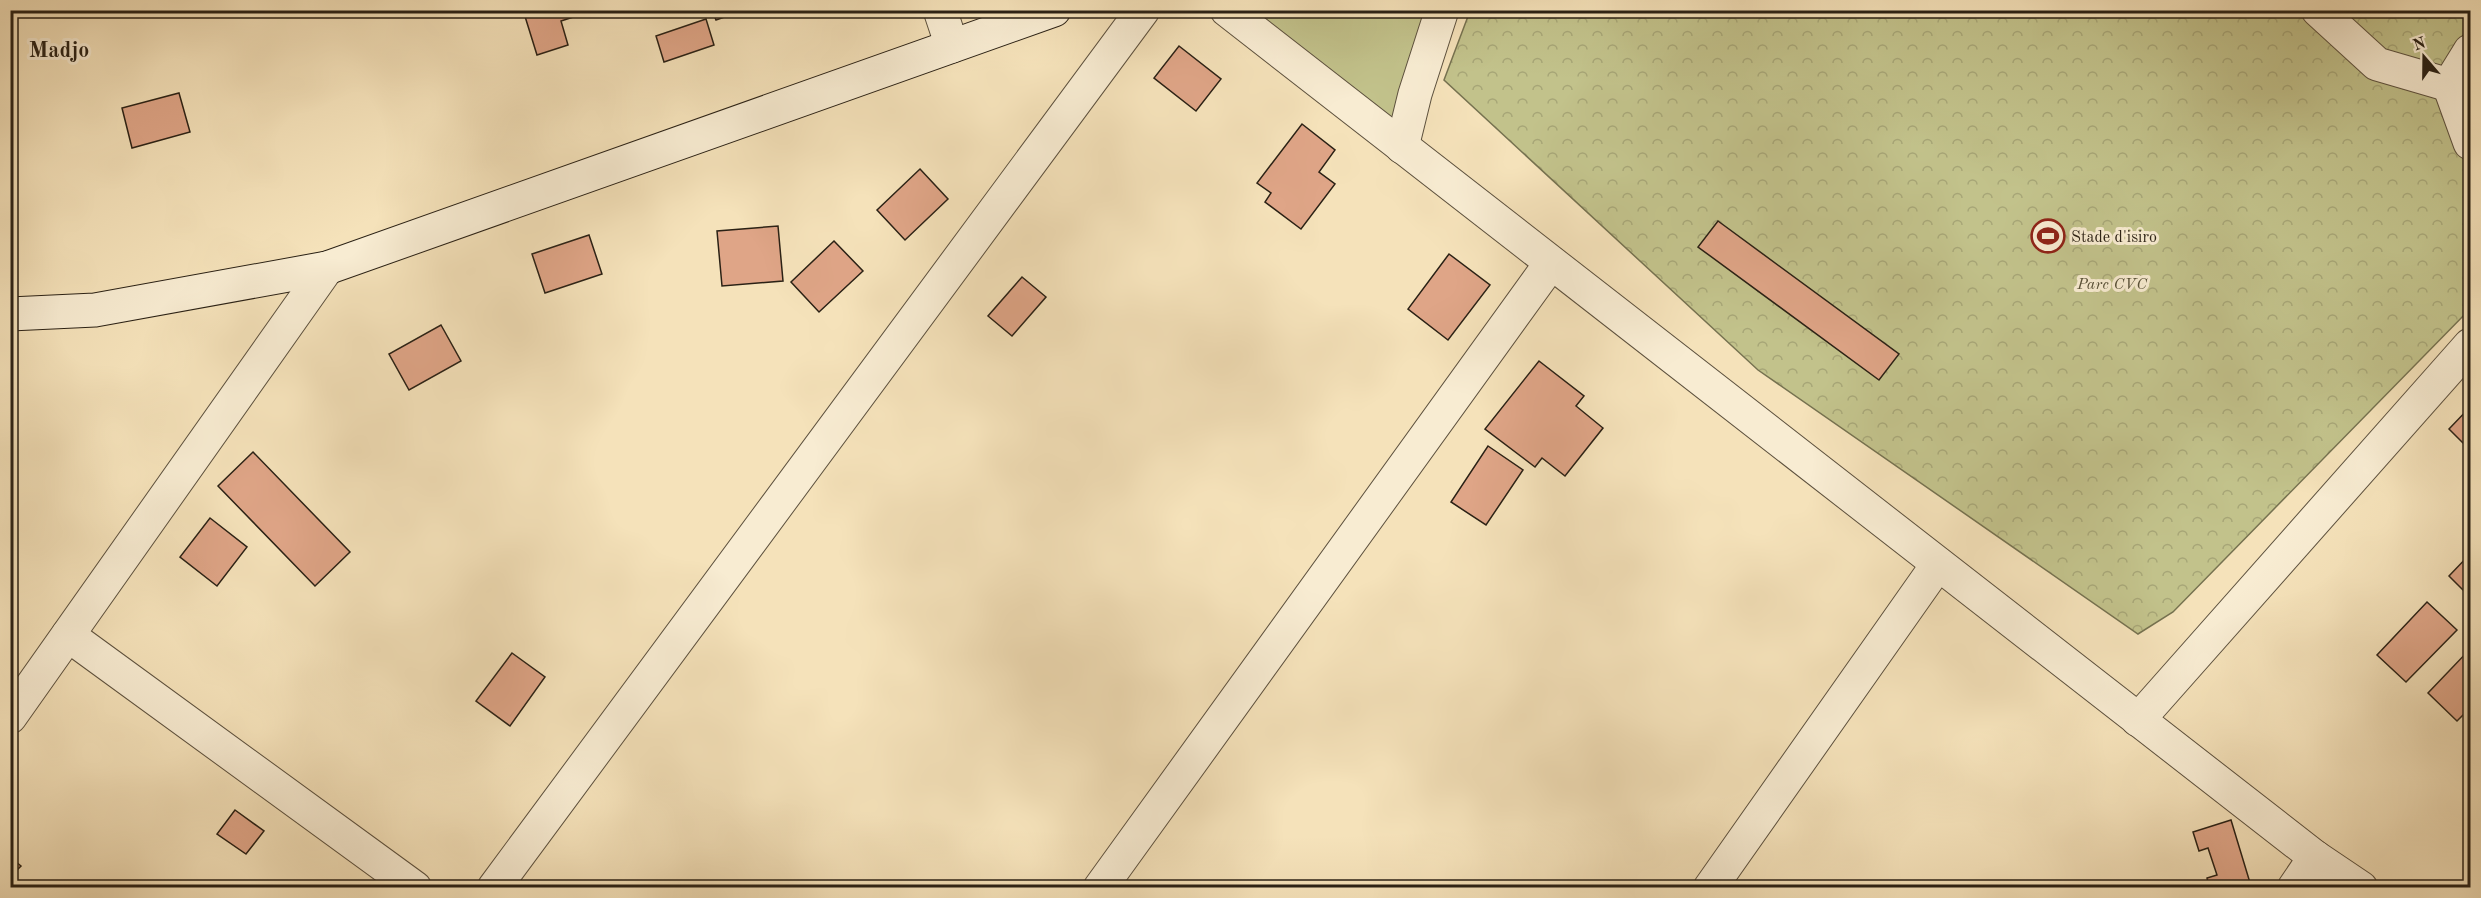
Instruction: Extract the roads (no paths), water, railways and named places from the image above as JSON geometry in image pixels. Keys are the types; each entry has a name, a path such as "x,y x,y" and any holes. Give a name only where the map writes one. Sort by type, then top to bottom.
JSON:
{"street":[{"path":"940,10 952,46"},
{"path":"10,314 95,310 327,268 1054,10"},
{"path":"494,888 1143,10"},
{"path":"1227,10 2138,720 2315,857 2361,888"},
{"path":"1402,147 1415,94 1442,10"},
{"path":"2318,10 2377,64 2449,85"},
{"path":"2449,85 2470,51"},
{"path":"2449,85 2470,143"},
{"path":"1100,888 1551,263"},
{"path":"10,717 327,268"},
{"path":"2138,720 2470,345"},
{"path":"1710,888 1938,564"},
{"path":"68,635 415,888"},
{"path":"2294,888 2315,857"}],"place":[{"name":"Stade d'isiro","path":"2048,236"}],"district":[{"name":"Madjo","path":"59,49"}],"park label":[{"name":"Parc CVC","path":"2112,283"}]}
